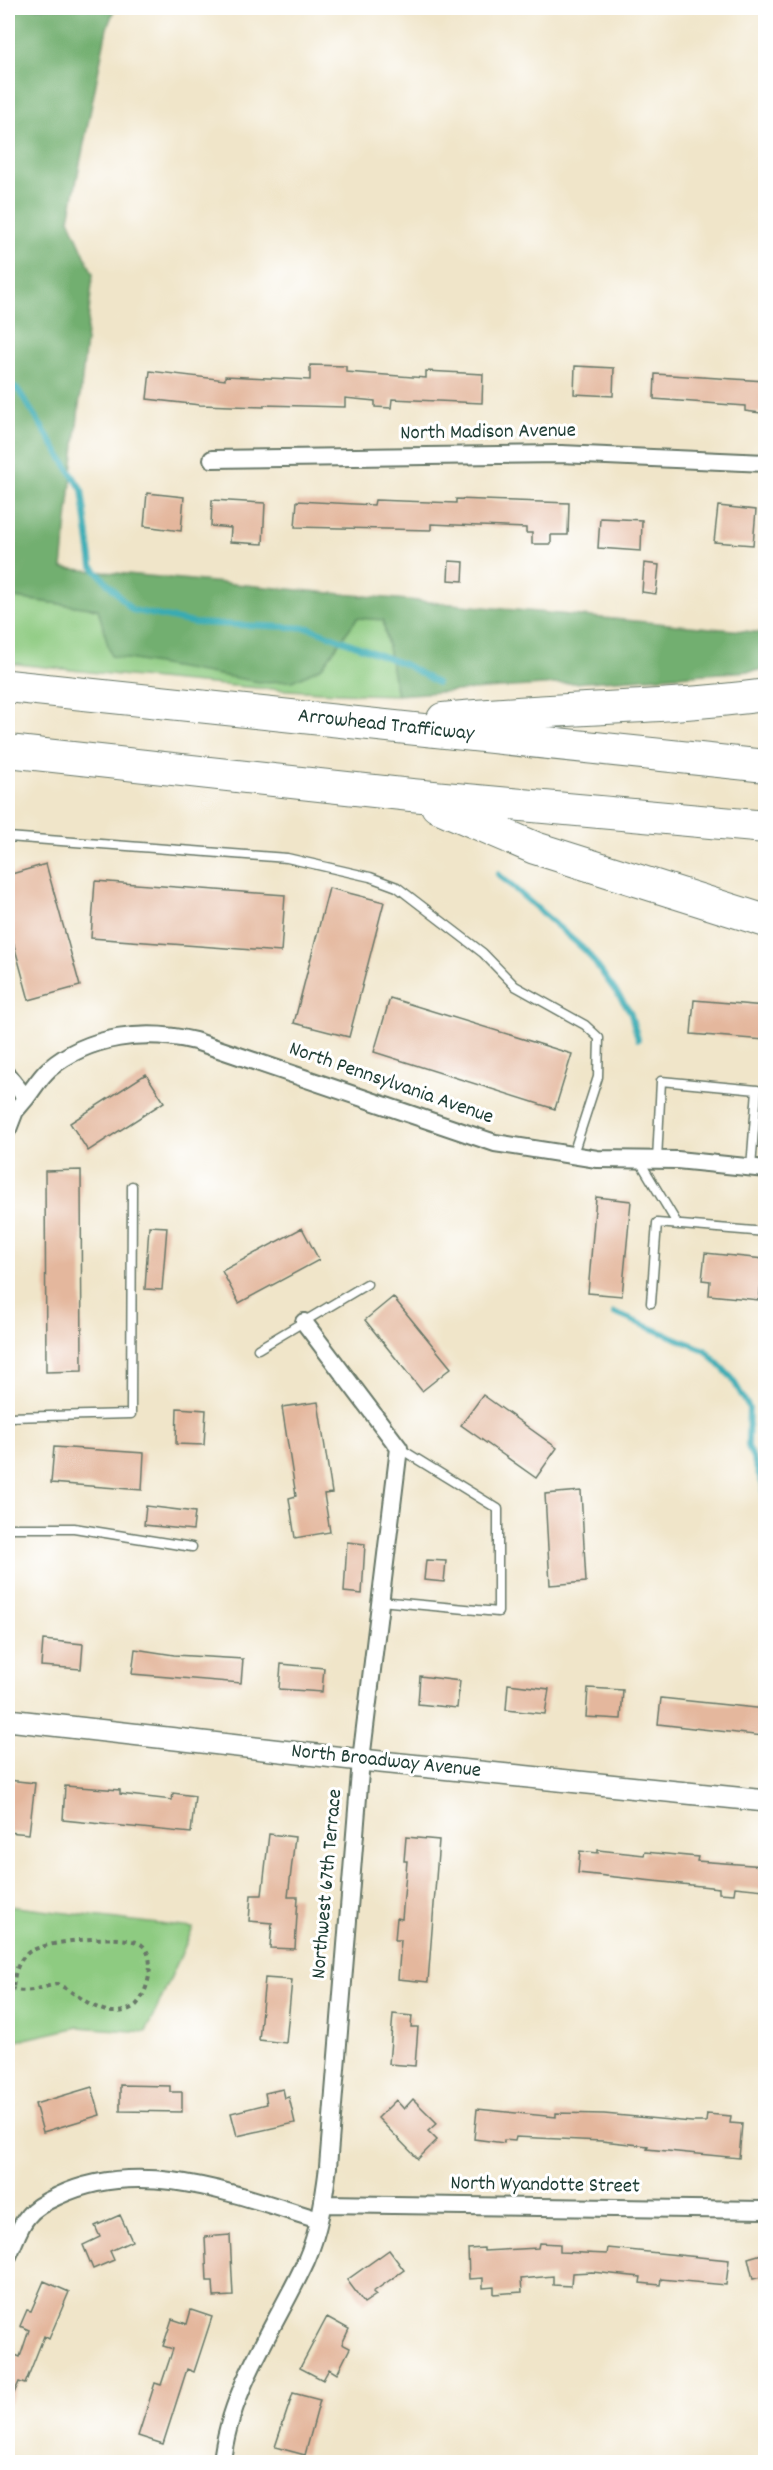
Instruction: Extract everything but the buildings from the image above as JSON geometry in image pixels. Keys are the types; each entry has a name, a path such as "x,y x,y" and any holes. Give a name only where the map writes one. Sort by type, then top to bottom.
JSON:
{"highway":[{"name":"Arrowhead Trafficway","path":"8,686 765,766"},
{"path":"377,726 513,712 708,702 765,695"},
{"path":"8,751 411,795 765,827"},
{"path":"411,795 536,848 765,921"}],"street":[{"name":"North Madison Avenue","path":"212,459 561,454 765,463"},
{"name":"North Pennsylvania Avenue","path":"8,1129 15,1111 49,1070 85,1048 112,1039 153,1034 195,1041 495,1143 572,1157 657,1160 758,1168"},
{"path":"8,1076 26,1098"},
{"path":"304,1322 399,1448"},
{"name":"Northwest 67th Terrace","path":"222,2463 228,2427 235,2405 307,2258 321,2212 328,2167 361,1760 399,1448"},
{"name":"North Broadway Avenue","path":"8,1720 361,1760 765,1801"},
{"name":"North Wyandotte Street","path":"8,2256 28,2216 43,2205 76,2187 117,2178 206,2187 321,2212 765,2210"}],"lane":[{"path":"8,837 287,858 370,878 397,887 483,953 515,986 585,1025 599,1038 598,1077 572,1157"},
{"path":"657,1160 661,1081 758,1090 758,1168"},
{"path":"638,1160 678,1225"},
{"path":"8,1417 131,1414 132,1186"},
{"path":"651,1303 657,1223 765,1232"},
{"path":"258,1349 366,1284"},
{"path":"379,1601 498,1612 498,1509 399,1448"},
{"path":"8,1528 74,1528 192,1547"}],"path":[{"path":"8,1993 13,1989 17,1966 30,1952 39,1949 81,1940 112,1937 141,1944 150,1962 143,1991 137,2004 127,2010 113,2012 100,2010 57,1984 33,1990 13,1989"}],"green space":[{"path":"8,8 115,8 107,28 69,219 93,274 62,568 765,633 765,670 397,695 383,620 357,618 322,667 293,681 259,682 111,656 98,609 8,597"},
{"path":"8,597 98,609 322,667 357,618 383,619 397,695 250,687 8,663"},
{"path":"8,1906 193,1928 146,2032 78,2027 12,2042 8,2047"}],"waterway":[{"path":"8,382 19,391 82,490 92,566 132,610 194,623 310,628 406,665 437,683"},
{"path":"498,874 587,952 630,1011 638,1039"},
{"path":"614,1313 705,1350 732,1378 749,1408 748,1446 763,1485 766,1511"}]}
